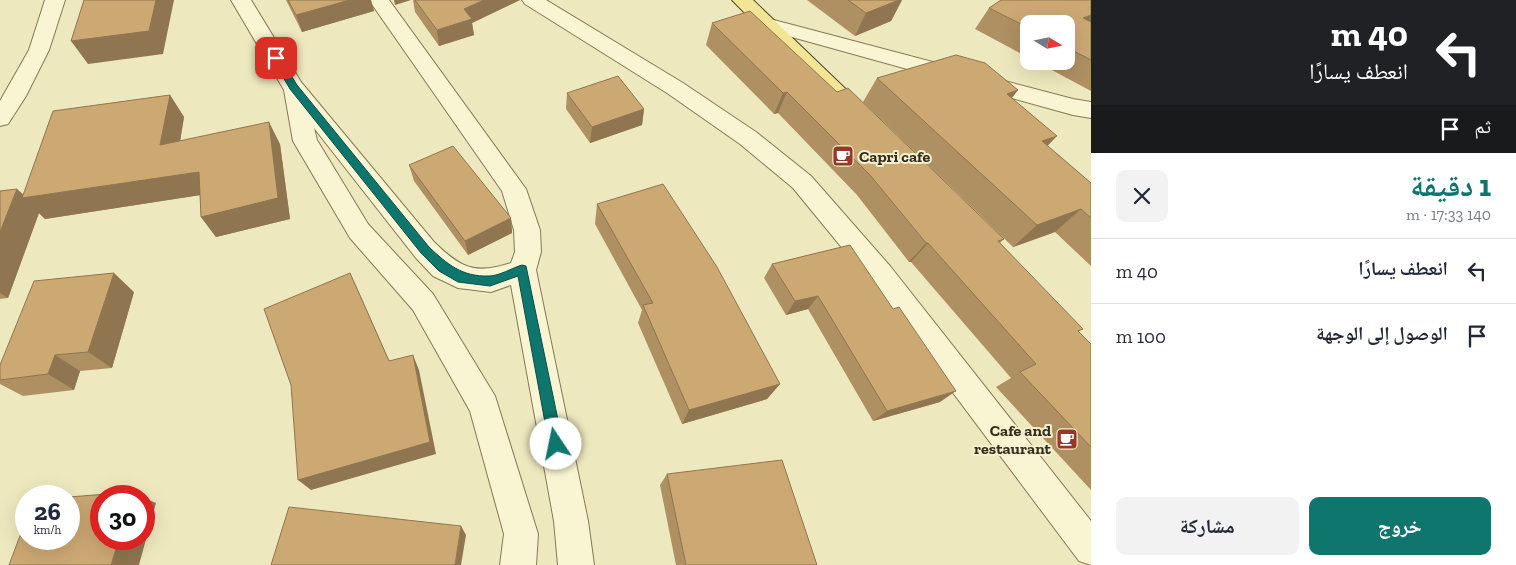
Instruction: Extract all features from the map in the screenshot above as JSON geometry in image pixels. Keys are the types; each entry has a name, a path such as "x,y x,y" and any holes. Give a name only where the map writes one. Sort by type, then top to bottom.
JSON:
{"main road":[{"path":"742,2 770,25 860,116"}],"street":[{"path":"0,118 15,96 39,50 55,0"},
{"path":"241,0 293,87 425,250 443,268 458,277 490,281 522,270"},
{"path":"379,0 514,189 527,230 528,252 522,270 571,521 576,565"},
{"path":"532,0 675,88 748,138 802,182 880,274 1091,549"},
{"path":"770,25 1073,107 1091,110"},
{"path":"293,87 305,141 359,232 423,302 484,406 521,534 518,565"}],"building":[{"path":"84,0 156,0 149,31 71,41"},
{"path":"288,0 350,0 296,15"},
{"path":"415,0 484,0 464,9 472,19 437,30"},
{"path":"848,0 899,0 866,13"},
{"path":"1001,0 1091,0 1091,15 1083,18 1091,22 1091,60 1075,52 1075,15 1020,15 1020,24 989,8"},
{"path":"750,11 837,92 848,88 1004,239 998,241 1083,329 1078,331 1091,344 1091,447 1020,372 1036,364 926,243 870,175 787,92 783,93 712,23"},
{"path":"956,55 985,63 1018,90 1007,94 1057,136 1042,141 1091,183 1091,218 1081,209 1037,225 877,78"},
{"path":"618,76 644,109 592,127 567,93"},
{"path":"170,95 160,145 269,122 278,198 201,217 199,172 22,198 53,111"},
{"path":"453,146 511,218 465,241 409,165"},
{"path":"663,184 717,267 780,384 689,410 643,305 653,303 597,204"},
{"path":"17,189 0,232 0,191"},
{"path":"850,245 893,309 899,307 956,391 887,411 818,296 795,301 772,264"},
{"path":"114,273 88,352 55,355 48,374 0,380 0,365 34,281"},
{"path":"350,273 389,361 413,355 430,442 298,480 291,385 264,309"},
{"path":"782,460 817,565 686,565 667,474"},
{"path":"90,495 90,550 116,550 111,565 9,565 15,549 80,550 80,496"},
{"path":"289,507 461,526 455,565 271,565"}],"place":[{"name":"Capri cafe","path":"843,156"},
{"name":"Cafe and restaurant","path":"1067,439"}],"route":[{"path":"276,58 293,87 425,250 443,268 458,277 490,281 522,270 556,444"}]}
